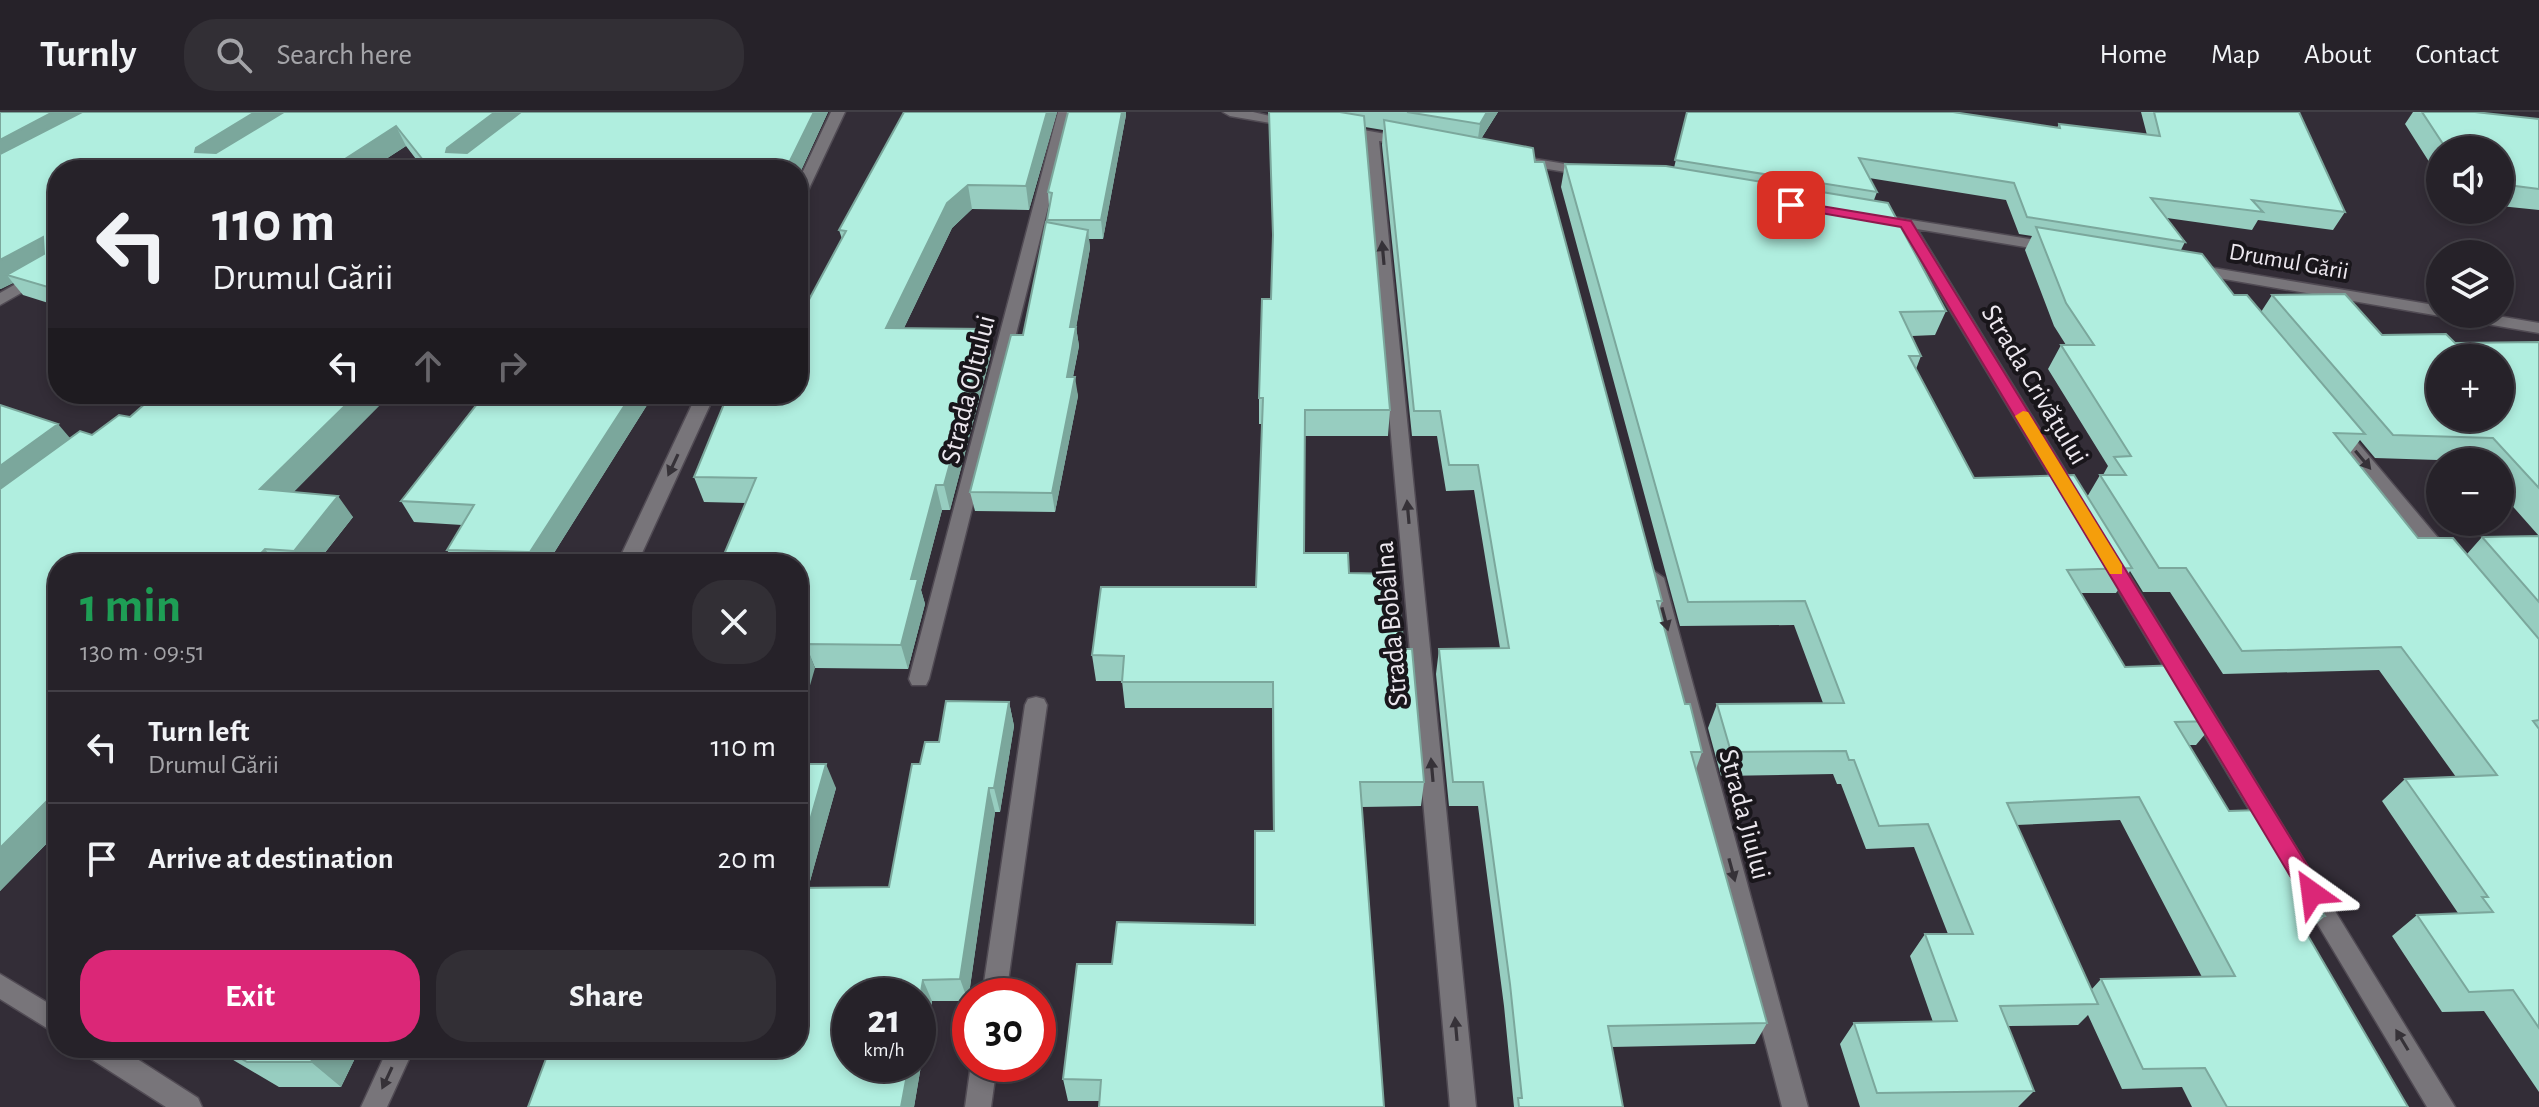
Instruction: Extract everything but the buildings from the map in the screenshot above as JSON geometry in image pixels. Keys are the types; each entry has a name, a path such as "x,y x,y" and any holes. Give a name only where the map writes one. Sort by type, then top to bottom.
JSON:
{"street":[{"path":"808,176 838,112"},
{"name":"Strada Oltului","path":"919,679 1065,112"},
{"path":"1230,112 1419,144"},
{"name":"Strada Bobâlna","path":"1372,136 1463,1107"},
{"path":"1498,157 1547,172 1603,174"},
{"path":"1860,216 2064,249"},
{"name":"Strada Crivățului","path":"1906,224 2442,1107"},
{"name":"Drumul Gării","path":"2174,266 2426,309"},
{"path":"0,300 48,271"},
{"path":"2205,271 2226,296"},
{"path":"2514,324 2539,328"},
{"path":"632,554 701,404"},
{"path":"2327,417 2458,576"},
{"name":"Strada Jiului","path":"1647,551 1795,1107"},
{"path":"997,978 1036,705"},
{"path":"0,985 48,1016"},
{"path":"113,1058 189,1107"},
{"path":"374,1107 396,1058"},
{"path":"978,1107 981,1082"}],"slow traffic":[{"path":"2023,416 2116,570"}],"route":[{"path":"1791,205 1906,224 2312,893"}]}
